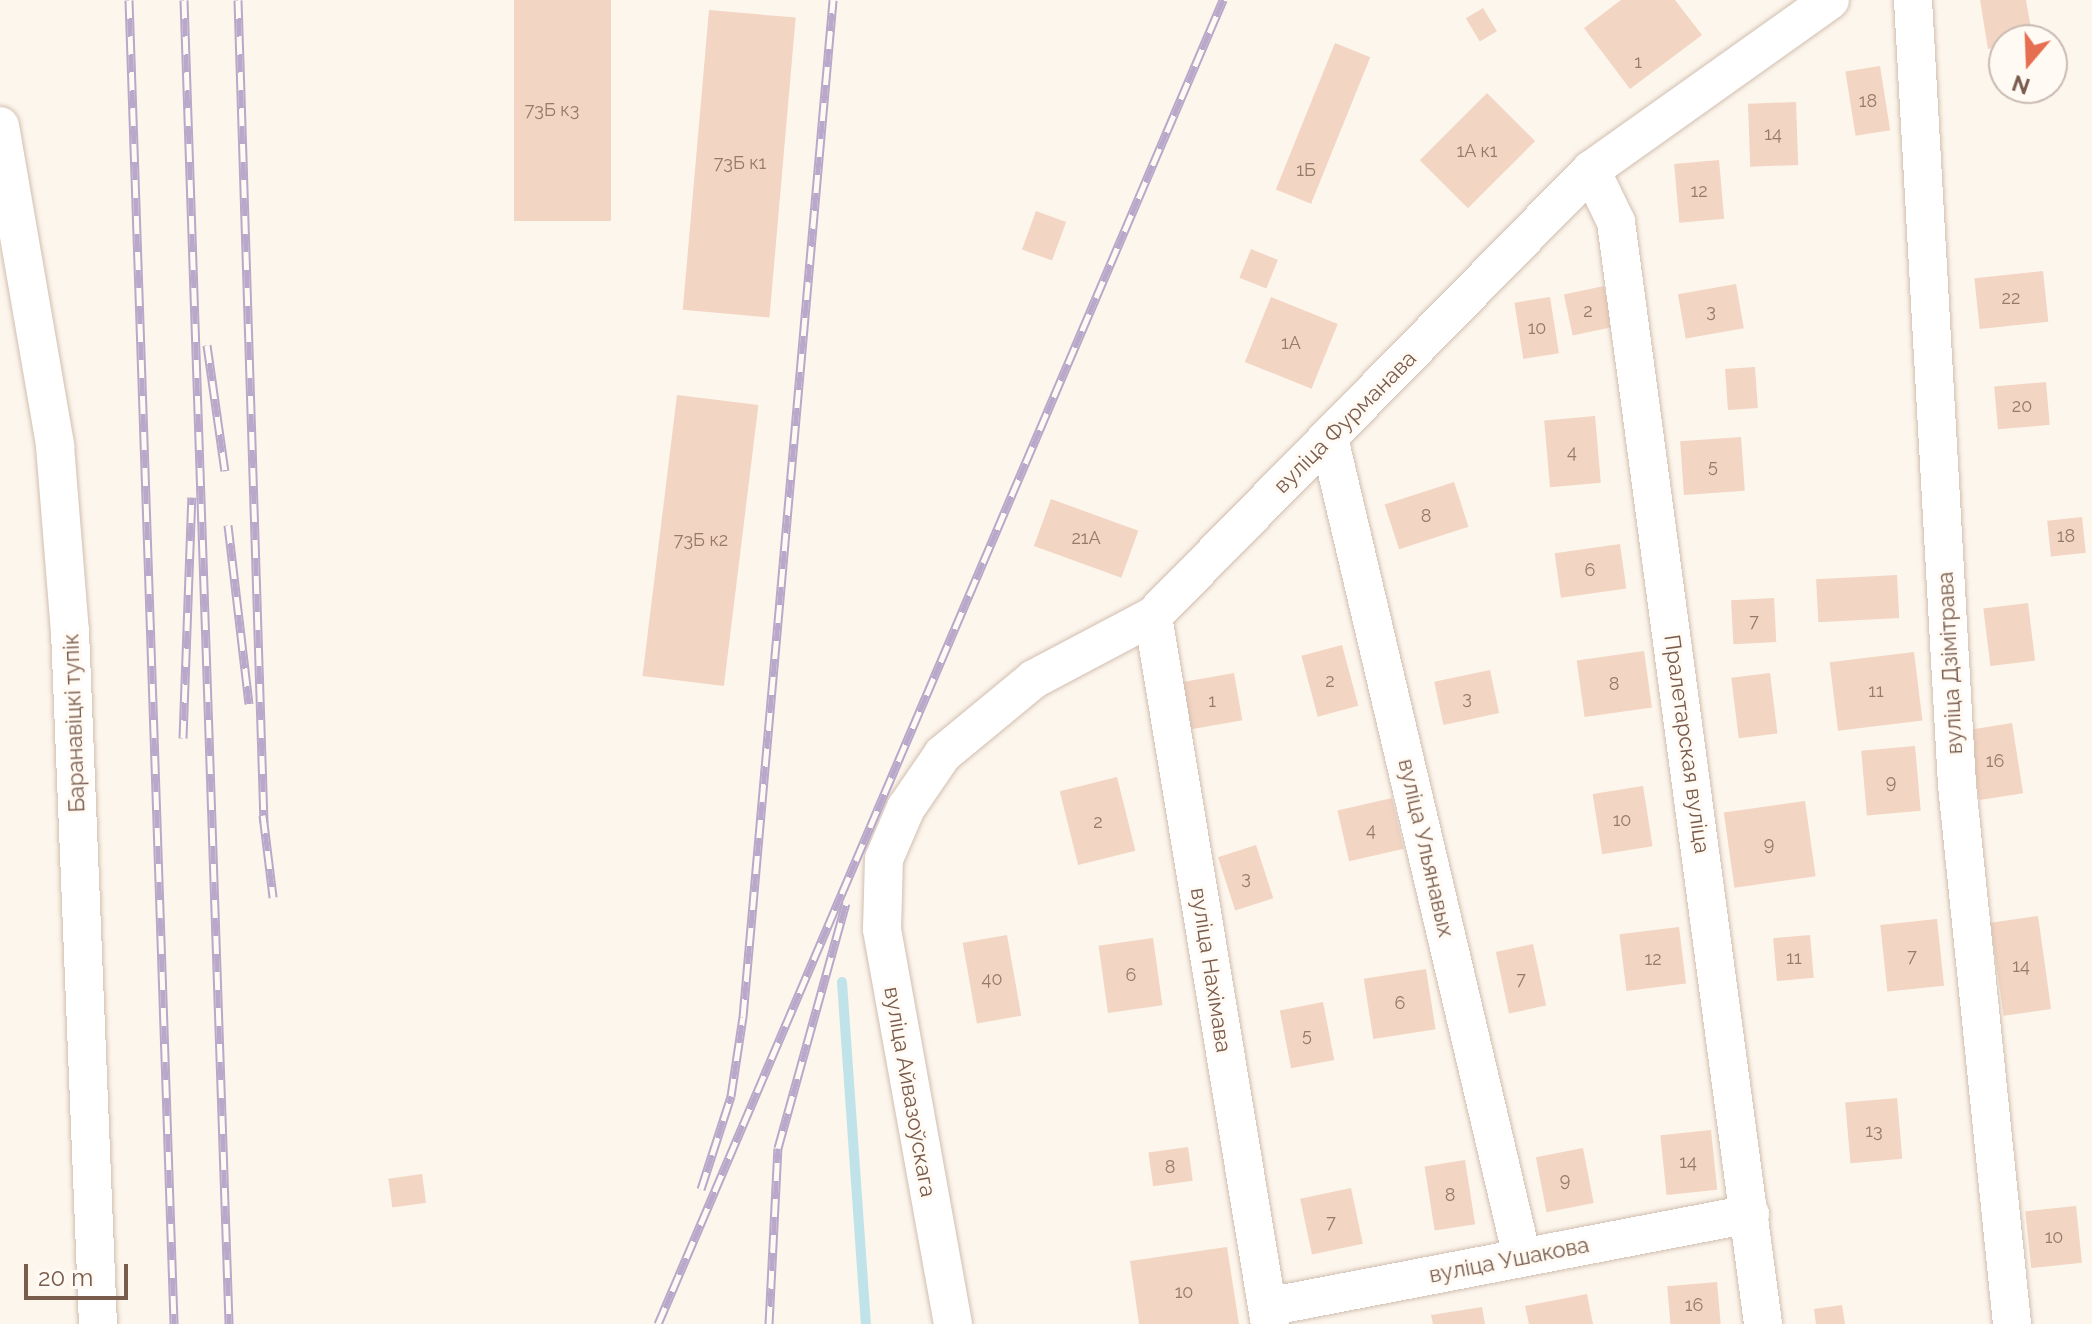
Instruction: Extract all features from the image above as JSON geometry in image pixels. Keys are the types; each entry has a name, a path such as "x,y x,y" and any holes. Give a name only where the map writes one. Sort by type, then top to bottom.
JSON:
{"street":[{"name":"вуліца Фурманава","path":"884,859 906,808 943,754 1034,679 1153,616 1591,170 1830,0"},
{"name":"вуліца Дзімітрава","path":"1913,0 1957,785 2012,1324"},
{"name":"Баранавіцкі тупік","path":"0,126 55,446 70,631 98,1324"},
{"name":"Пралетарская вуліца","path":"1591,170 1616,222 1763,1324"},
{"name":"вуліца Ульянавых","path":"1329,438 1522,1257"},
{"name":"вуліца Нахімава","path":"1153,616 1268,1315"},
{"name":"вуліца Айвазоўскага","path":"884,859 882,929 900,1050 953,1324"},
{"name":"вуліца Ушакова","path":"1268,1315 1522,1257 1750,1214"}],"building":[{"path":"514,0 611,0 611,221 514,221"},
{"path":"1621,0 1675,0 1702,35 1630,89 1584,28"},
{"path":"1980,0 2026,0 2030,24 1988,24 1988,49"},
{"path":"1483,8 1497,31 1480,41 1466,18"},
{"path":"709,10 796,18 769,317 683,310"},
{"path":"1335,43 1370,57 1311,204 1276,189"},
{"path":"1880,66 1890,130 1856,136 1845,71"},
{"path":"1487,93 1535,141 1468,208 1420,160"},
{"path":"1796,102 1798,165 1750,167 1748,104"},
{"path":"1719,160 1724,219 1679,223 1674,164"},
{"path":"1036,211 1066,222 1052,260 1022,250"},
{"path":"1251,249 1278,260 1266,289 1239,278"},
{"path":"2043,271 2048,322 1980,329 1974,278"},
{"path":"1736,284 1744,328 1686,339 1678,294"},
{"path":"1604,286 1613,327 1573,336 1564,295"},
{"path":"1271,297 1338,324 1312,389 1245,362"},
{"path":"1550,297 1559,353 1523,359 1514,303"},
{"path":"1755,367 1758,408 1728,410 1725,369"},
{"path":"2046,382 2050,425 1998,429 1994,387"},
{"path":"677,395 758,405 724,686 643,676"},
{"path":"1595,416 1601,483 1550,487 1544,420"},
{"path":"1741,437 1745,491 1684,495 1680,441"},
{"path":"1454,482 1469,527 1399,549 1385,505"},
{"path":"1051,499 1138,531 1121,578 1034,546"},
{"path":"2082,517 2086,553 2051,556 2047,521"},
{"path":"1620,544 1626,589 1561,598 1555,553"},
{"path":"1897,575 1899,618 1818,622 1816,579"},
{"path":"1774,598 1776,642 1733,644 1731,600"},
{"path":"2028,603 2035,661 1990,666 1983,608"},
{"path":"1342,645 1358,706 1318,717 1301,656"},
{"path":"1644,651 1652,707 1585,717 1577,660"},
{"path":"1914,652 1922,720 1838,731 1830,662"},
{"path":"1490,670 1499,713 1443,725 1434,682"},
{"path":"1234,673 1242,720 1191,729 1183,682"},
{"path":"1770,673 1777,734 1739,738 1731,678"},
{"path":"2012,723 2023,793 1980,800 1969,730"},
{"path":"1915,746 1921,811 1867,815 1861,751"},
{"path":"1117,777 1135,851 1078,865 1060,791"},
{"path":"1643,786 1653,846 1602,854 1593,794"},
{"path":"1392,798 1404,849 1349,861 1337,811"},
{"path":"1805,801 1816,876 1734,888 1724,812"},
{"path":"1256,845 1273,898 1235,911 1218,857"},
{"path":"2038,916 2051,1009 2004,1016 1990,923"},
{"path":"1937,919 1944,986 1887,992 1880,925"},
{"path":"1679,927 1686,984 1626,991 1619,934"},
{"path":"1007,935 1021,1016 977,1024 963,943"},
{"path":"1810,935 1814,978 1777,981 1773,938"},
{"path":"1153,938 1162,1005 1108,1013 1099,946"},
{"path":"1533,944 1546,1006 1509,1014 1496,952"},
{"path":"1426,969 1436,1029 1373,1039 1364,979"},
{"path":"1323,1002 1334,1060 1291,1068 1280,1010"},
{"path":"1897,1098 1902,1159 1851,1163 1845,1103"},
{"path":"1711,1130 1717,1190 1667,1195 1660,1135"},
{"path":"1188,1147 1193,1181 1153,1186 1148,1153"},
{"path":"1583,1148 1594,1203 1547,1212 1536,1157"},
{"path":"1465,1160 1475,1224 1435,1231 1425,1166"},
{"path":"422,1174 426,1203 392,1207 388,1179"},
{"path":"1351,1188 1363,1244 1312,1255 1300,1199"},
{"path":"2076,1206 2082,1263 2031,1268 2025,1211"},
{"path":"1227,1247 1239,1324 1139,1324 1130,1261"},
{"path":"1717,1282 1721,1324 1670,1324 1667,1286"},
{"path":"1587,1294 1593,1324 1529,1324 1525,1306"},
{"path":"1842,1305 1845,1324 1816,1324 1814,1309"},
{"path":"1482,1307 1485,1324 1433,1324 1431,1315"}],"waterway":[{"path":"842,982 866,1324"}],"railway":[{"path":"129,0 174,1324"},
{"path":"184,0 229,1324"},
{"path":"238,0 264,823"},
{"path":"701,1189 731,1096 743,1017 833,0"},
{"path":"658,1324 1223,0"},
{"path":"207,345 225,471"},
{"path":"183,738 192,497"},
{"path":"228,525 249,704"},
{"path":"263,815 273,897"},
{"path":"769,1324 778,1148 846,903"}]}
